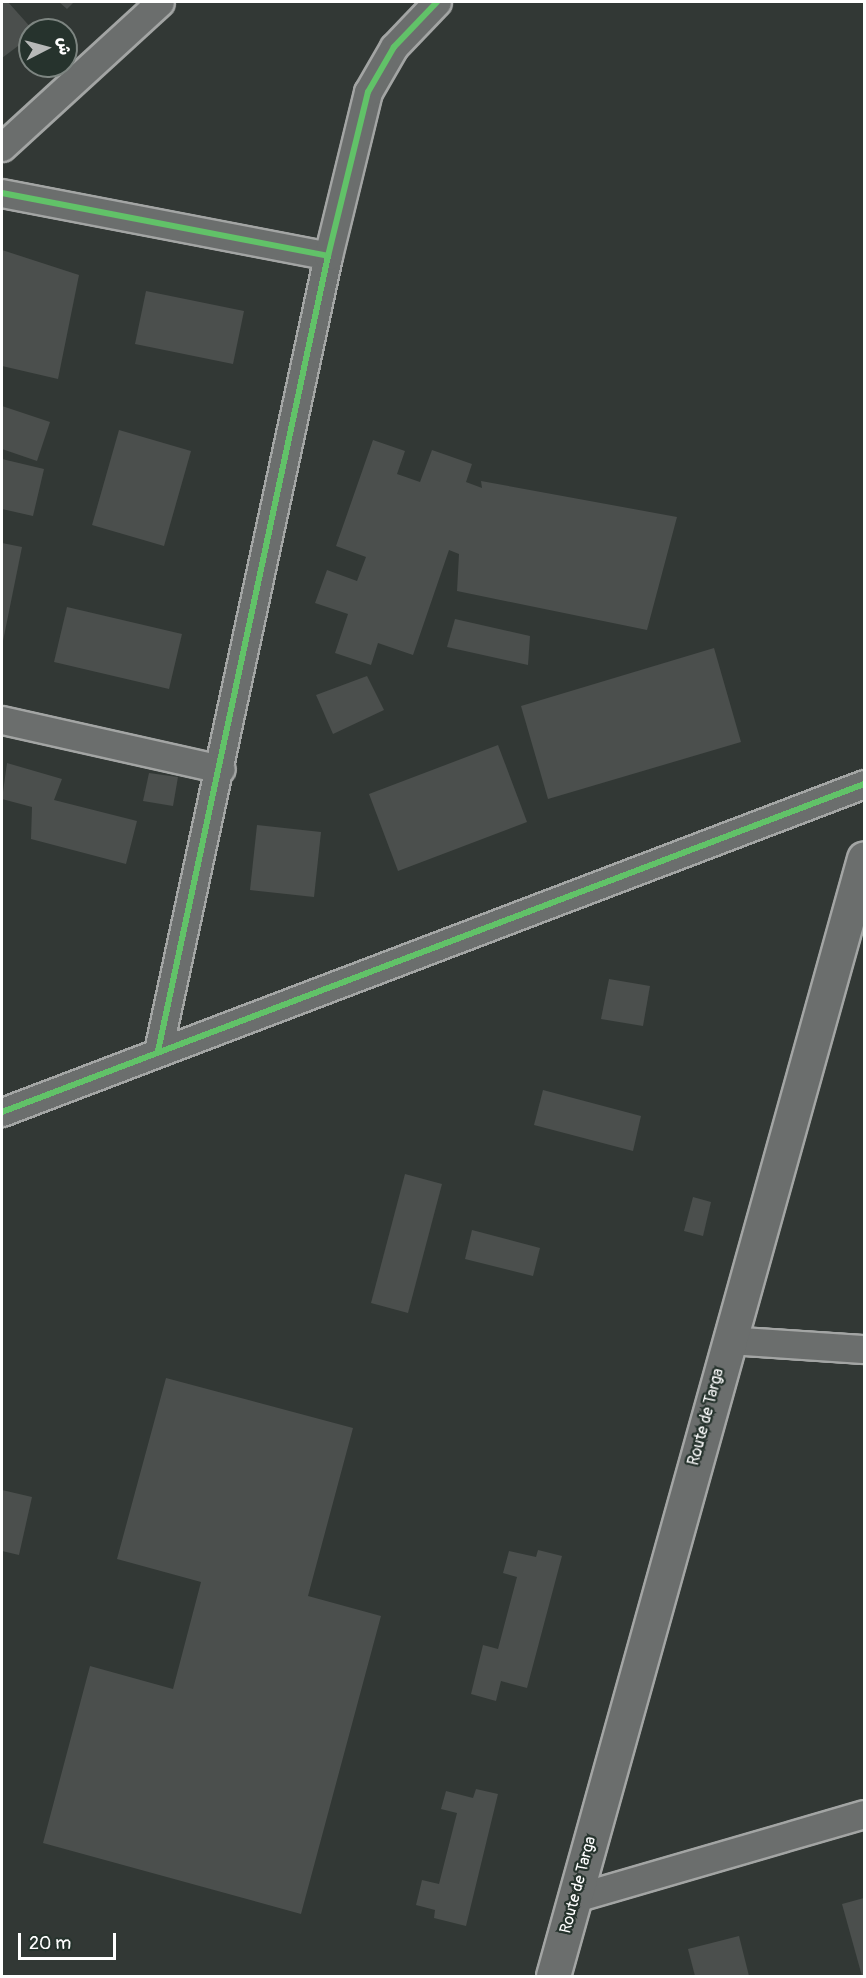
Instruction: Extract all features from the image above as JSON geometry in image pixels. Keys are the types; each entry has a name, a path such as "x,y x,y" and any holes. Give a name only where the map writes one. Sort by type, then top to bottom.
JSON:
{"main road":[{"name":"Route de Targa","path":"553,1977 728,1340 864,858"}],"street":[{"path":"2,147 160,2"},
{"path":"159,1051 328,256 368,92 394,47 437,2"},
{"path":"2,193 328,256"},
{"path":"2,720 220,769"},
{"path":"2,1112 864,784"},
{"path":"728,1340 864,1349"},
{"path":"575,1898 864,1814"}],"building":[{"path":"2,2 8,2 22,18 18,18 18,46 2,58"},
{"path":"59,2 74,2 67,9"},
{"path":"2,250 79,275 58,379 2,366"},
{"path":"146,291 244,311 233,364 135,344"},
{"path":"2,406 50,422 37,461 2,449"},
{"path":"119,430 191,451 164,546 92,525"},
{"path":"373,440 405,451 397,474 420,482 432,450 472,464 466,482 482,488 481,481 677,517 647,630 457,591 459,554 449,550 413,655 378,643 371,665 335,653 348,614 315,603 327,570 357,581 366,557 336,546"},
{"path":"2,459 44,469 33,516 2,509"},
{"path":"2,543 22,547 3,641 2,641"},
{"path":"67,607 182,634 169,689 54,662"},
{"path":"455,619 530,636 528,665 447,647"},
{"path":"714,648 741,742 548,799 521,706"},
{"path":"367,676 384,710 333,734 316,695"},
{"path":"498,745 527,822 398,871 369,794"},
{"path":"7,763 62,779 54,800 137,821 126,864 31,839 32,807 2,799"},
{"path":"149,773 178,777 173,806 143,801"},
{"path":"257,825 321,832 314,897 250,890"},
{"path":"609,979 650,986 643,1026 601,1019"},
{"path":"543,1090 641,1116 633,1151 534,1125"},
{"path":"405,1174 442,1184 408,1313 371,1303"},
{"path":"693,1197 711,1202 703,1236 684,1231"},
{"path":"472,1230 540,1248 533,1276 465,1259"},
{"path":"166,1378 353,1428 308,1596 381,1616 301,1914 43,1843 90,1666 173,1689 201,1582 117,1559"},
{"path":"2,1490 32,1497 19,1555 2,1551"},
{"path":"538,1550 562,1556 527,1688 501,1681 496,1701 471,1694 483,1645 498,1649 517,1577 503,1573 509,1551 536,1557"},
{"path":"476,1789 498,1794 466,1926 434,1918 435,1910 416,1905 422,1880 439,1884 457,1813 441,1809 446,1791 473,1798"},
{"path":"864,1898 864,1976 862,1976 842,1904"},
{"path":"739,1936 749,1976 695,1976 688,1949"}],"cycle path":[{"path":"158,1051 328,256 368,92 394,47 437,2"},
{"path":"2,193 328,256"},
{"path":"2,1112 864,784"}]}
